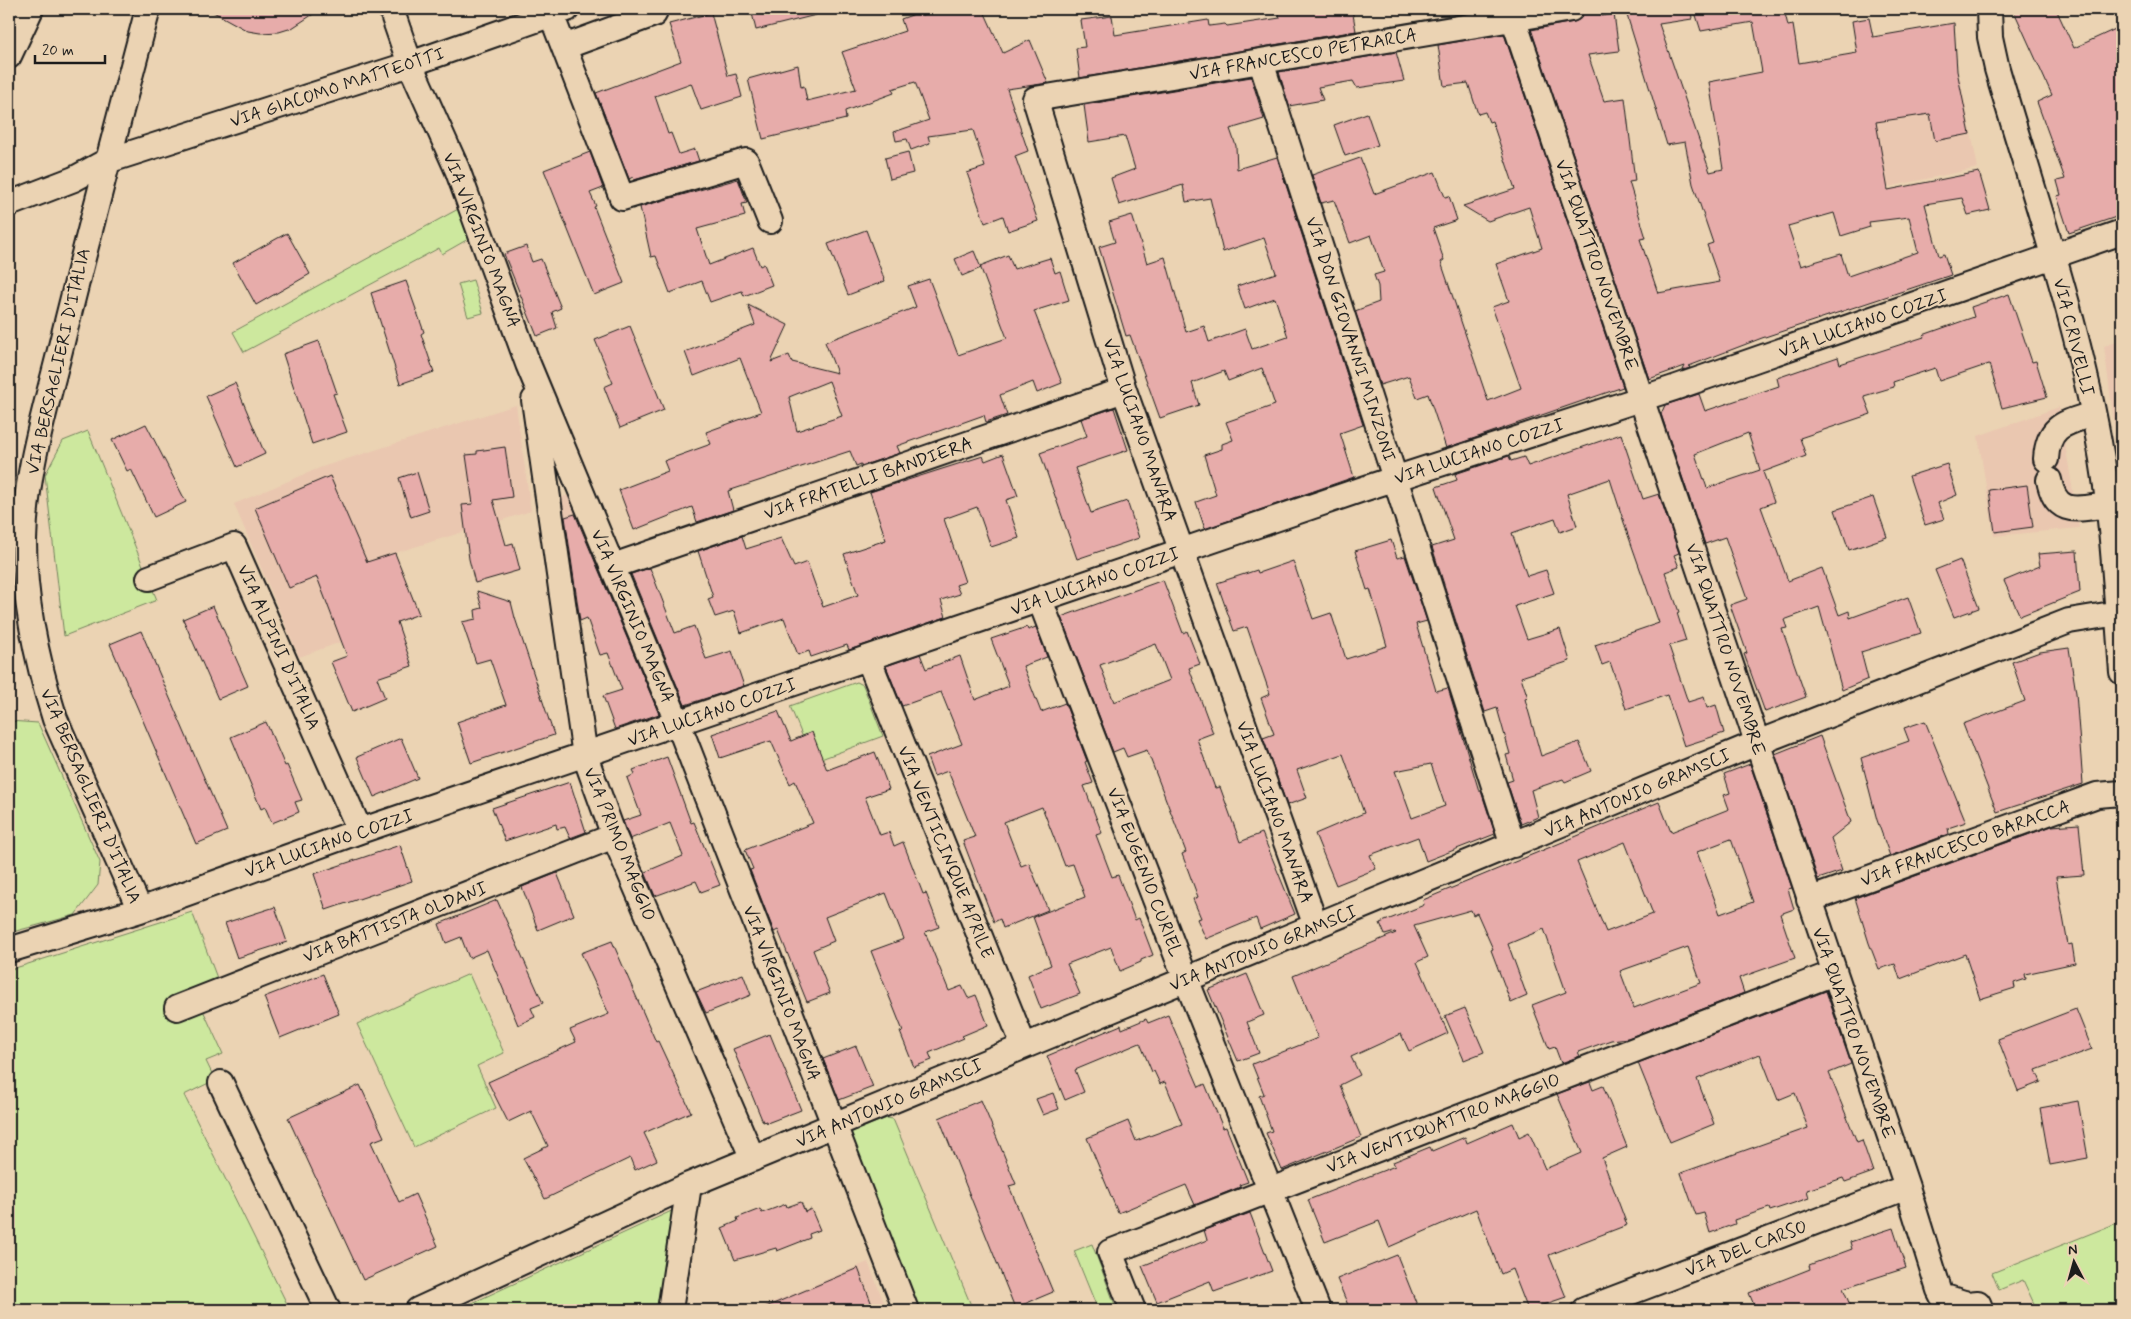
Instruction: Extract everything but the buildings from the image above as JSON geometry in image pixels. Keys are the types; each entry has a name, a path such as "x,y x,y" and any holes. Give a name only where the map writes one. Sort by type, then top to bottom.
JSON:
{"street":[{"path":"9,56 30,9"},
{"name":"VIA BERSAGLIERI D'ITALIA","path":"140,910 55,719 45,688 32,636 24,543 26,507 34,455 107,162 148,9"},
{"name":"VIA VIRGINIO MAGNA","path":"391,9 410,64 457,169 528,364 678,723 906,1310"},
{"path":"564,47 654,14 651,9"},
{"name":"VIA FRANCESCO PETRARCA","path":"1034,99 1261,62 1512,14 1571,9"},
{"name":"VIA CRIVELLI","path":"1989,9 1990,37 1997,69 2070,318 2094,414 2107,505 2122,672"},
{"path":"559,12 564,47 622,198 746,161 770,221"},
{"name":"VIA GIACOMO MATTEOTTI","path":"9,204 74,179 107,162 410,64 559,12"},
{"name":"VIA QUATTRO NOVEMBRE","path":"1512,14 1907,1187 1939,1290 1942,1296 1980,1307"},
{"name":"VIA DON GIOVANNI MINZONI","path":"1261,62 1513,845"},
{"name":"VIA LUCIANO MANARA","path":"1034,99 1124,390 1316,926"},
{"name":"VIA LUCIANO COZZI","path":"9,950 140,910 360,831 585,756 1396,478 1642,399 2122,232"},
{"name":"VIA PRIMO MAGGIO","path":"528,364 585,756 614,836 753,1159"},
{"name":"VIA FRATELLI BANDIERA","path":"612,566 1124,390"},
{"path":"2094,414 2067,422 2051,434 2047,445 2048,469 2052,495 2058,502 2068,508 2107,505"},
{"name":"VIA ALPINI D'ITALIA","path":"149,578 234,546 360,831"},
{"name":"VIA EUGENIO CURIEL","path":"1040,600 1186,979 1318,1310"},
{"name":"VIA ANTONIO GRAMSCI","path":"418,1310 689,1185 1757,743 2069,621 2118,613"},
{"name":"VIA VENTICINQUE APRILE","path":"868,658 1024,1046"},
{"name":"VIA FRANCESCO BARACCA","path":"1809,900 2097,795 2122,792"},
{"name":"VIA BATTISTA OLDANI","path":"177,1008 614,836"},
{"name":"VIA VENTIQUATTRO MAGGIO","path":"1133,1310 1110,1252 1834,973"},
{"path":"221,1083 328,1310"},
{"path":"670,1310 689,1185"},
{"name":"VIA DEL CARSO","path":"1584,1310 1907,1187"}],"shaded area":[{"path":"1906,67 1909,86 1960,78 1978,168 1806,204"},
{"path":"2122,340 2122,465 2114,423 2104,346"},
{"path":"516,405 531,511 395,553 419,614 299,657 234,504 322,467"},
{"path":"2059,407 2079,528 1994,536 1978,436"},
{"path":"572,494 613,605 577,622 559,498"},
{"path":"868,1262 887,1310 754,1310"}],"green space":[{"path":"460,208 470,238 442,254 439,248 244,352 233,332"},
{"path":"473,280 483,313 468,317 458,284"},
{"path":"88,431 157,600 64,636 45,475 63,441"},
{"path":"857,682 863,685 883,736 813,762 790,706"},
{"path":"9,721 38,723 100,862 98,885 75,915 9,933"},
{"path":"192,912 220,986 197,997 223,1054 206,1061 215,1080 184,1095 290,1310 9,1310 9,970"},
{"path":"469,974 504,1053 477,1066 496,1108 414,1147 357,1024"},
{"path":"887,1118 893,1119 973,1310 916,1310 849,1133"},
{"path":"678,1208 658,1310 457,1310"},
{"path":"2122,1221 2122,1297 2113,1310 2037,1310 2023,1280 1999,1290 1992,1273"},
{"path":"1092,1244 1117,1310 1098,1310 1074,1251"}]}
